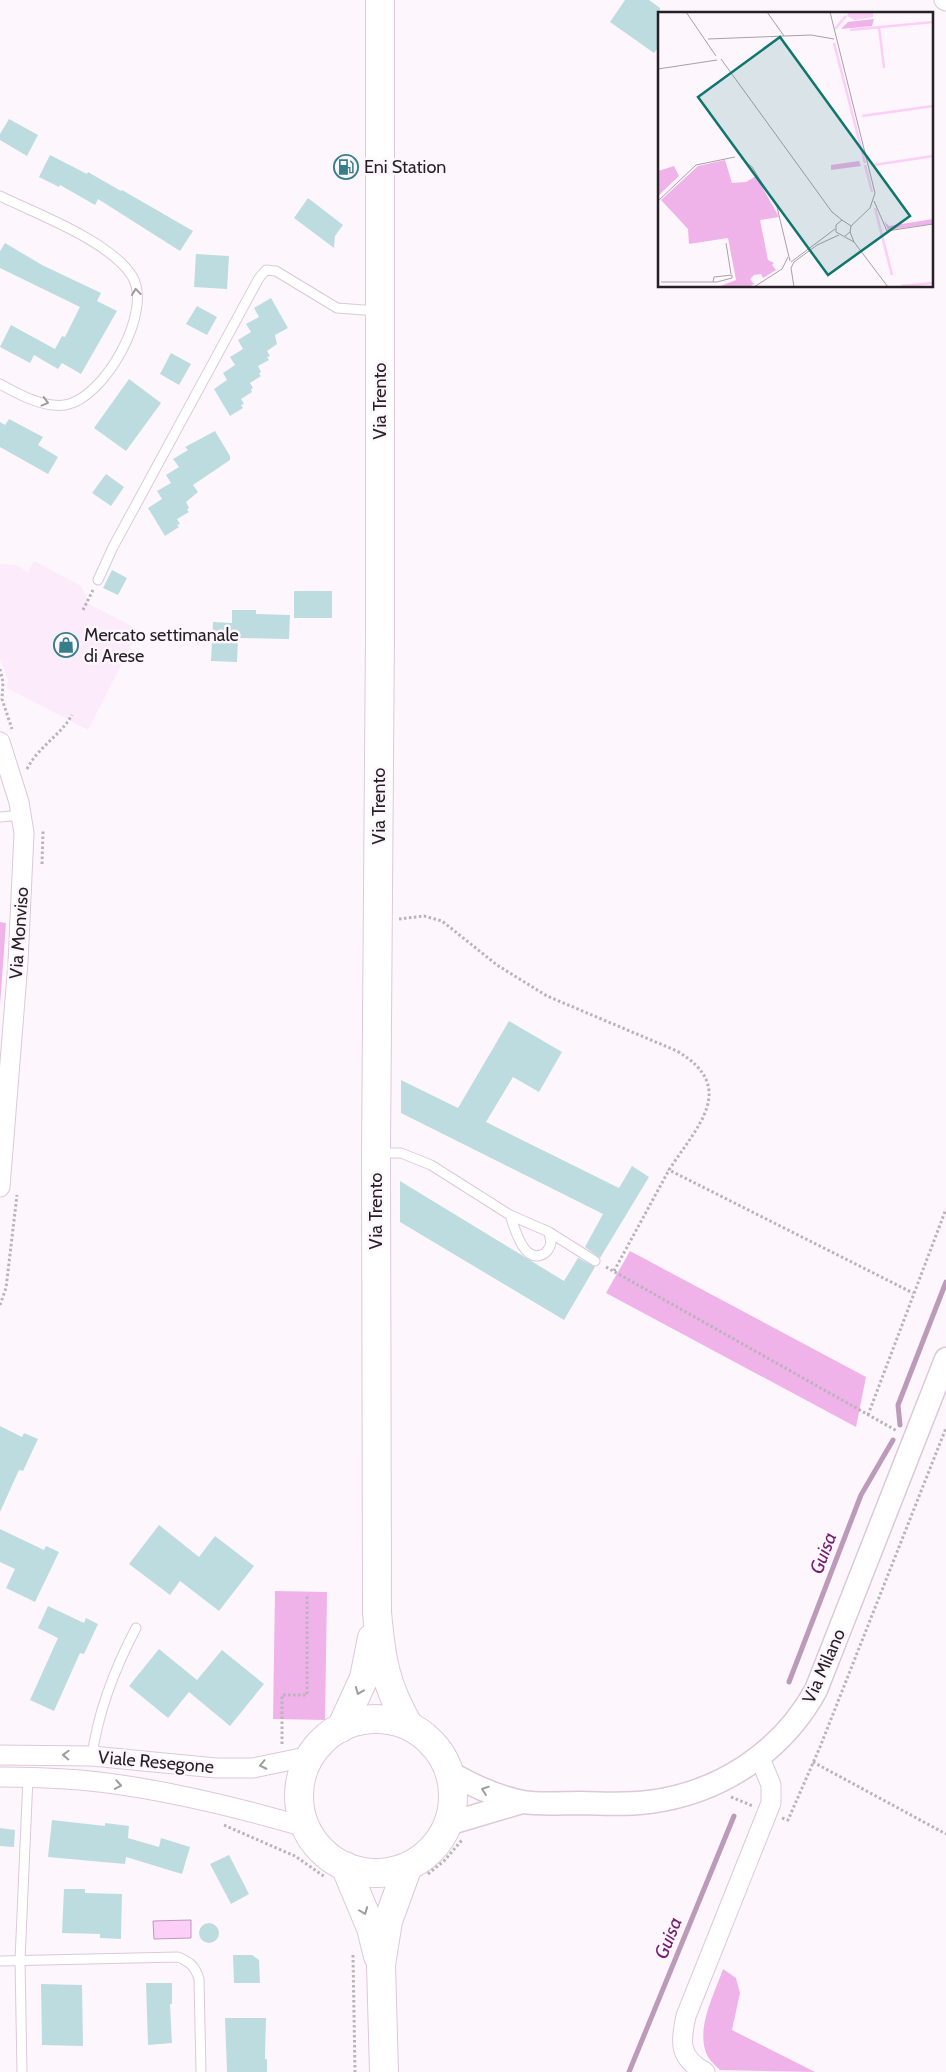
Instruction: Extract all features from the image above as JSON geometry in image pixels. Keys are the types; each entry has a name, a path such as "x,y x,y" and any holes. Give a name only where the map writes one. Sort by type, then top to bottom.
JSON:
{"main road":[{"name":"Via Trento","path":"376,1655 380,0"},
{"path":"376,1655 409,1726 433,1745 449,1772 457,1831 432,1849 416,1872 388,1921 381,1965 384,2072"},
{"path":"341,1728 376,1655"},
{"path":"381,1965 371,1928 336,1872 335,1861 318,1846 306,1827 300,1804 301,1779 311,1756 322,1742 341,1728 355,1723 376,1720 409,1726"},
{"path":"336,1872 416,1872"}],"street":[{"name":"Via Monviso","path":"0,742 22,815 24,844 22,910 0,1187"},
{"name":"Via Milano","path":"523,1802 618,1804 663,1800 704,1788 737,1772 760,1758 795,1723 816,1690 946,1359"},
{"name":"Viale Resegone","path":"0,1755 92,1756 216,1768 253,1768 311,1756"},
{"path":"705,2072 688,2060 684,2051 682,2034 686,2016 771,1803 771,1785 760,1758"},
{"path":"449,1772 478,1788 523,1802"},
{"name":"Viale Resegone","path":"0,1777 80,1780 156,1792 240,1808 306,1827"},
{"path":"457,1831 523,1802"}],"lane":[{"path":"0,196 91,240 110,253 126,268 133,277 137,289 135,315 123,347 96,388 72,402 56,405 16,393 0,384"},
{"path":"98,580 254,287 266,270 276,271 337,308 380,312"},
{"path":"0,817 22,815"},
{"path":"376,1153 401,1153 431,1165 510,1214 549,1232 595,1261"},
{"path":"510,1214 520,1242 530,1253 538,1256 543,1255 551,1243 549,1232"},
{"path":"92,1756 98,1726 111,1684 136,1628"},
{"path":"22,2072 20,1960 28,1778"},
{"path":"0,1961 178,1957 189,1961 196,1969 199,1979 201,2072"}],"path":[{"path":"83,610 98,580"},
{"path":"27,770 36,754 72,715"},
{"path":"378,922 424,916 442,921 497,964 547,996 677,1051 694,1062 706,1076 711,1093 706,1111 669,1170 614,1271"},
{"path":"669,1170 913,1293"},
{"path":"868,1415 946,1209"},
{"path":"595,1261 936,1455"},
{"path":"777,1816 788,1820 813,1762 946,1428"},
{"path":"282,1747 282,1695 307,1695 307,1596"},
{"path":"813,1762 946,1834"},
{"path":"728,1796 760,1809"},
{"path":"221,1824 336,1872"},
{"path":"416,1872 444,1861 457,1831"},
{"path":"353,1945 355,2072"}],"shaded area":[{"name":"Mercato settimanale di Arese","path":"34,561 81,586 89,604 139,630 88,730 7,688 8,679 0,660 0,564 16,565 28,572"},
{"path":"0,922 6,923 0,1005"},
{"path":"630,1251 866,1377 856,1427 606,1293"},
{"path":"275,1591 327,1592 325,1720 273,1719"},
{"path":"191,1920 191,1938 154,1939 153,1921"},
{"path":"723,1969 736,1978 740,1993 732,2030 815,2072 720,2070 711,2061 704,2045 703,2034 711,2000"}],"building":[{"path":"625,0 649,0 660,8 660,12 658,12 658,48 654,53 610,22"},
{"path":"9,119 38,135 27,156 0,140 0,134"},
{"path":"50,155 122,190 193,231 180,251 98,199 95,205 60,185 59,187 39,177"},
{"path":"308,198 343,225 335,236 334,248 294,218"},
{"path":"5,243 42,265 101,293 97,301 117,311 81,374 62,363 58,369 34,355 30,363 0,347 11,325 55,349 62,336 65,337 80,307 0,268 0,251"},
{"path":"196,254 229,256 227,289 194,287"},
{"path":"271,298 288,328 275,335 277,344 267,351 270,356 267,357 269,360 258,366 261,376 250,383 253,388 251,389 252,392 241,399 244,404 241,405 243,408 230,416 214,389 227,380 223,373 235,365 230,357 243,349 238,340 251,332 246,324 259,317 254,308"},
{"path":"197,306 217,317 207,335 186,324"},
{"path":"171,353 191,364 179,385 160,374"},
{"path":"129,379 161,403 126,451 94,428"},
{"path":"9,419 43,437 38,445 58,457 48,474 0,447 0,422 5,425"},
{"path":"215,431 230,456 230,460 193,485 198,492 186,502 189,512 177,519 180,524 177,525 179,527 165,536 148,508 162,499 157,491 171,483 166,475 179,467 173,459 188,450 185,447"},
{"path":"106,474 124,487 111,506 92,493"},
{"path":"112,570 127,578 118,595 103,588"},
{"path":"294,591 332,591 332,618 294,618"},
{"path":"232,610 256,610 256,614 290,615 289,639 238,638 237,662 211,661 213,622 232,623"},
{"path":"509,1021 562,1052 539,1092 513,1077 486,1122 619,1188 632,1166 649,1177 600,1258 585,1247 603,1214 401,1113 401,1080 458,1108"},
{"path":"400,1181 564,1281 578,1258 595,1267 564,1320 400,1222"},
{"path":"0,1426 22,1437 24,1433 38,1439 23,1471 19,1470 0,1512"},
{"path":"159,1525 199,1557 215,1536 254,1566 219,1611 180,1581 170,1595 129,1564"},
{"path":"0,1529 44,1550 46,1546 59,1552 35,1602 6,1588 15,1569 0,1562"},
{"path":"48,1606 84,1623 86,1618 98,1624 84,1654 80,1653 54,1711 30,1700 58,1638 38,1628"},
{"path":"159,1649 197,1680 222,1650 264,1684 230,1726 189,1692 168,1718 129,1686"},
{"path":"52,1820 105,1826 105,1823 129,1826 128,1838 159,1847 161,1838 190,1847 182,1874 126,1857 125,1864 48,1857"},
{"path":"0,1828 15,1830 14,1847 0,1846"},
{"path":"229,1855 249,1894 231,1904 210,1864"},
{"path":"64,1889 85,1889 85,1893 122,1894 121,1939 100,1938 100,1934 62,1933"},
{"path":"209,1923 216,1926 219,1933 216,1940 209,1943 202,1940 199,1933 202,1926"},
{"path":"233,1955 252,1955 259,1960 260,1983 234,1983"},
{"path":"146,1983 172,1983 172,2004 170,2004 172,2043 148,2045"},
{"path":"41,1984 82,1985 83,2046 42,2045"},
{"path":"225,2018 266,2018 265,2059 267,2059 267,2072 227,2072"}],"waterway":[{"name":"Guisa","path":"900,1425 898,1405 946,1282"},
{"name":"Guisa","path":"789,1682 861,1495 893,1440"},
{"name":"Guisa","path":"629,2072 734,1816"}],"place":[{"name":"Eni Station","path":"346,167"},
{"name":"Mercato settimanale di Arese","path":"66,645"}]}
